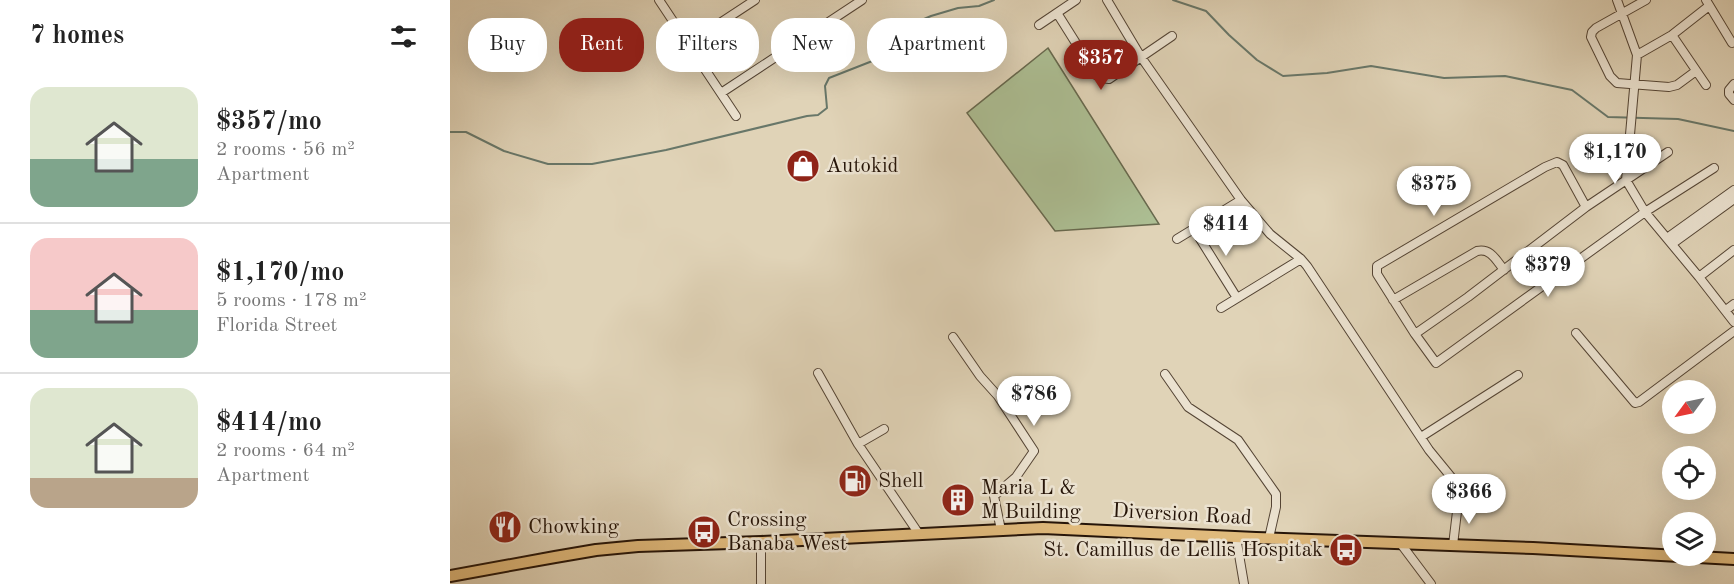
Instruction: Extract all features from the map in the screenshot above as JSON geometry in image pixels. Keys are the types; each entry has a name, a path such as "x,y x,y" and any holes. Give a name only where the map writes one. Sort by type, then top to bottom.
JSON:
{"highway":[{"name":"Diversion Road","path":"450,576 596,550 681,544 1043,528 1734,559"}],"street":[{"path":"659,0 671,18"},
{"path":"728,18 755,0"},
{"path":"721,93 862,0"},
{"path":"1039,25 1076,0"},
{"path":"1107,0 1141,57 1241,200 1270,234 1301,259 1421,437 1455,483 1459,499 1453,545"},
{"path":"1617,0 1637,56 1626,180 1645,212 1700,277 1734,322"},
{"path":"1647,0 1596,28 1592,37 1613,80 1617,83 1635,86 1673,86 1696,71"},
{"path":"1637,56 1672,35 1707,3 1732,43"},
{"path":"1057,13 1096,75 1101,78 1109,79 1172,36"},
{"path":"1672,35 1706,85"},
{"path":"707,72 736,116"},
{"path":"1734,84 1728,90 1734,100"},
{"path":"1415,334 1468,297 1586,207 1668,152"},
{"path":"1586,207 1563,165 1557,162 1377,266 1377,274 1436,363 1645,212 1714,168"},
{"path":"1670,241 1734,190"},
{"path":"1670,241 1734,199"},
{"path":"1177,239 1241,200"},
{"path":"1194,229 1237,298"},
{"path":"1393,300 1484,249 1490,252 1503,270"},
{"path":"1700,277 1734,250"},
{"path":"1221,308 1301,259"},
{"path":"1726,310 1734,304"},
{"path":"1576,333 1635,403 1734,331"},
{"path":"954,337 980,376 998,396 1034,451 1016,477 994,496 1001,530"},
{"path":"818,373 858,444 919,534"},
{"path":"1165,374 1188,407 1238,440 1276,494 1276,507 1269,538"},
{"path":"1421,437 1518,375"},
{"path":"858,444 884,429"},
{"path":"1236,537 1244,584"},
{"path":"761,542 761,584"},
{"path":"1401,544 1431,584"}],"green space":[{"path":"1048,48 1159,224 1055,231 967,113"}],"waterway":[{"path":"450,132 466,132 504,151 548,164 592,164 666,150 818,115 827,108 825,86 829,78 880,58 910,25 931,16 958,8 979,6 994,0"},
{"path":"1173,0 1206,11 1257,60 1283,76 1327,73 1371,66 1444,78 1505,76 1572,90 1608,117 1678,119 1734,131"}],"place":[{"name":"Autokid","path":"803,166"},
{"name":"Shell","path":"855,481"},
{"name":"Maria L & M Building","path":"958,500"},
{"name":"Chowking","path":"505,527"},
{"name":"Crossing Banaba West","path":"704,532"},
{"name":"St. Camillus de Lellis Hospitak","path":"1346,550"}]}
